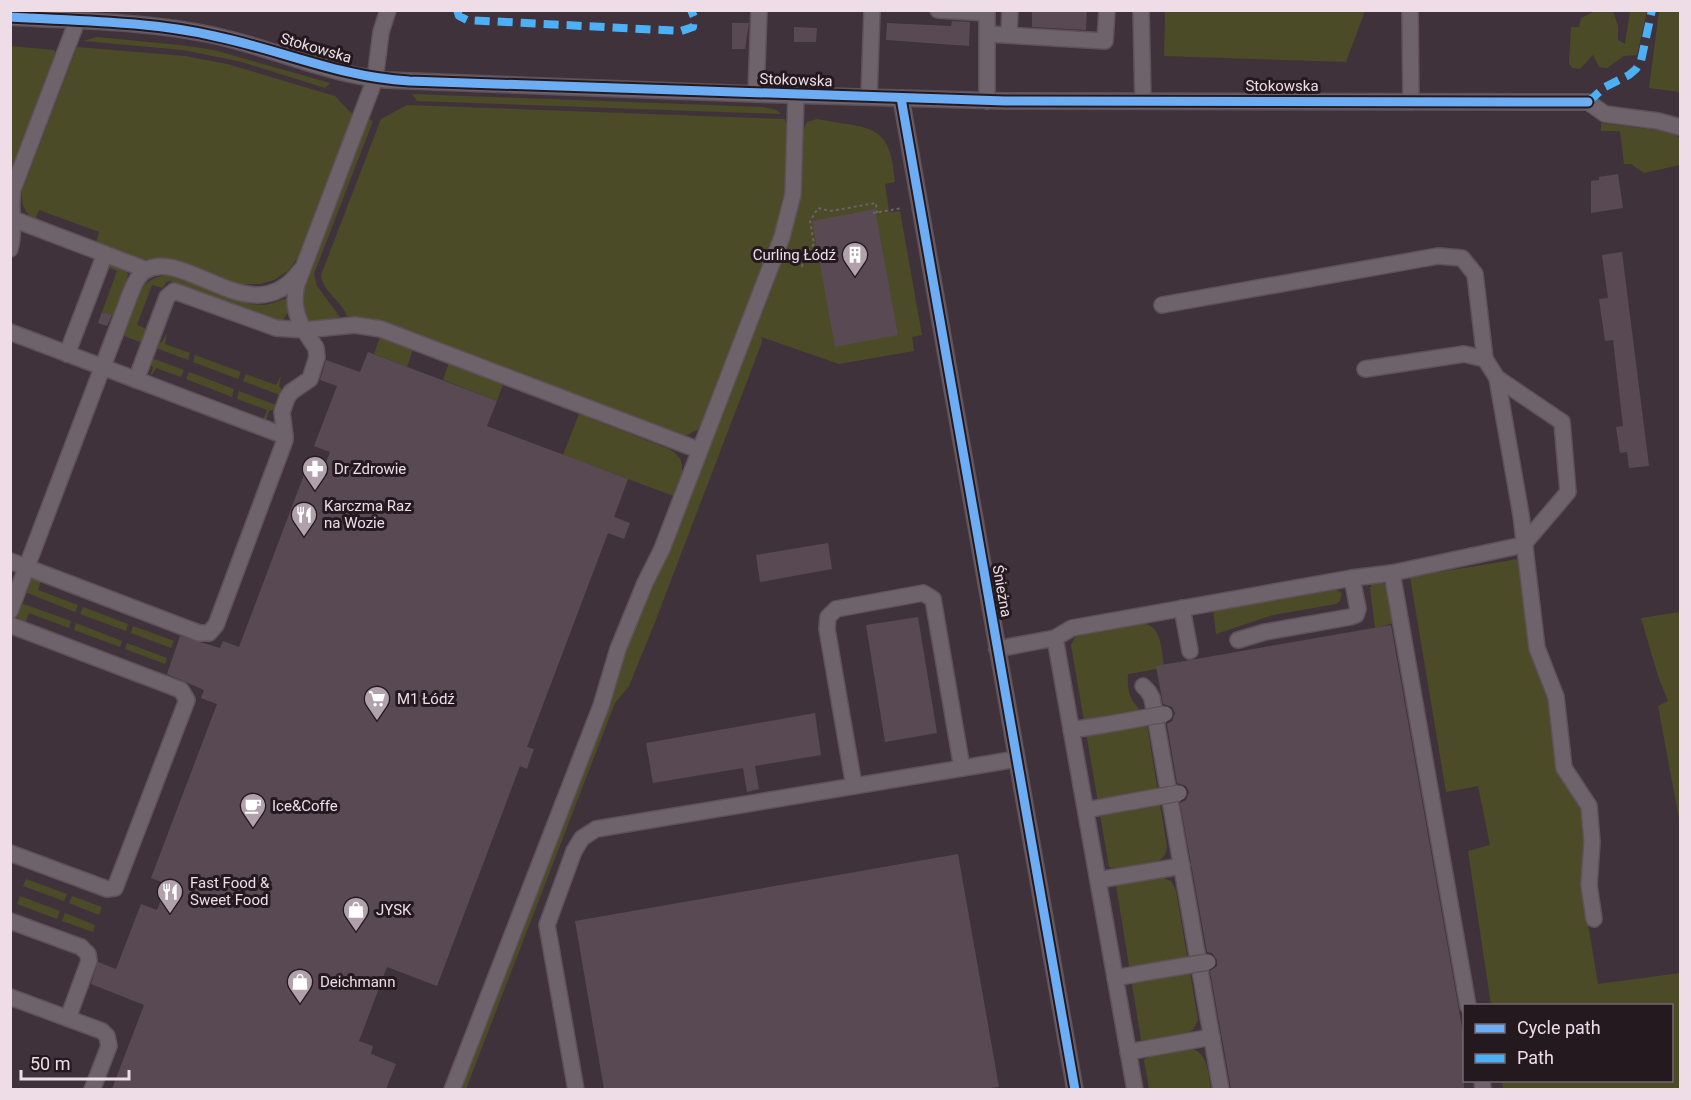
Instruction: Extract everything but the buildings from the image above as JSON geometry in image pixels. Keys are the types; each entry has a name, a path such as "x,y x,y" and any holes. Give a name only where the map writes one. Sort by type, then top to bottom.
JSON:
{"street":[{"path":"10,561 199,633 208,633 216,625 284,443 282,412 287,398 291,392 310,379 317,357 316,348 296,313 294,303 297,284 375,79 381,32 388,10"},
{"path":"756,94 759,10"},
{"path":"870,97 872,10"},
{"path":"938,10 987,13 987,101"},
{"path":"1009,35 1010,10"},
{"path":"987,33 1105,41 1107,10"},
{"path":"1141,10 1143,101"},
{"path":"1410,10 1411,102"},
{"name":"Stokowska","path":"10,16 204,33 338,71 375,79 987,101 1588,102 1605,114 1658,121 1680,128"},
{"path":"10,249 14,219 12,202 14,189 77,21"},
{"path":"452,1089 601,706 618,649 645,583 662,549 786,225 794,176 796,95"},
{"name":"Śnieżna","path":"900,98 1075,1089"},
{"path":"14,219 147,270"},
{"path":"67,354 105,254"},
{"path":"1162,305 1438,256 1462,258 1475,274 1485,359 1497,378 1521,515 1537,648 1556,697 1564,768 1589,806 1592,842 1589,885 1593,919"},
{"path":"10,611 133,286 139,277 147,270 158,267 172,268 236,292 254,295 282,288 294,279 303,266"},
{"path":"136,380 167,297 174,291 276,328 304,330 355,325 381,329 699,450"},
{"path":"10,332 285,436"},
{"path":"1365,369 1464,354 1485,359"},
{"path":"997,649 1055,638 1072,628 1392,573 1523,545 1568,492 1562,422 1497,378"},
{"path":"1392,573 1468,1004"},
{"path":"1238,640 1265,632 1356,615 1358,609 1353,578"},
{"path":"854,786 827,629 828,617 836,609 923,594 933,599 962,768"},
{"path":"1182,608 1190,651"},
{"path":"10,625 178,689 184,692 187,700 115,888 107,889 10,853"},
{"path":"1055,638 1135,1089"},
{"path":"1143,686 1152,698 1221,1089"},
{"path":"1071,730 1165,714"},
{"path":"576,1089 547,925 574,851 582,838 596,830 1017,759"},
{"path":"1086,810 1179,794"},
{"path":"1098,880 1182,866"},
{"path":"10,921 81,947 88,954 89,961 68,1018"},
{"path":"1115,978 1208,962"},
{"path":"10,997 102,1031 109,1039 109,1046 92,1089"},
{"path":"1128,1052 1212,1037"}],"path":[{"path":"802,267 804,255 814,244 810,221 818,208 830,211 876,203 877,213"},
{"path":"873,213 902,208"}],"shaded area":[{"path":"1165,10 1365,11 1346,62 1164,56"},
{"path":"1595,11 1613,11 1618,26 1618,40 1625,44 1630,11 1647,11 1637,55 1624,56 1607,68 1599,67 1593,55 1580,69 1572,68 1569,63 1571,27 1579,27 1581,18"},
{"path":"1659,11 1680,11 1680,92 1649,88"},
{"path":"97,37 214,50 330,83 325,88 242,62 183,50 83,41"},
{"path":"10,46 55,50 54,61 10,176"},
{"path":"77,47 185,56 227,64 335,96 350,112 355,114 299,256 288,271 274,280 260,284 237,284 163,258 141,260 96,243 99,232 39,210 35,220 28,214 22,203 22,190"},
{"path":"412,94 763,107 776,110 781,114 417,101"},
{"path":"407,105 785,119 787,127 785,188 776,232 699,429 687,435 676,435 390,324 347,316 328,291 321,275 381,119"},
{"path":"369,119 373,121 314,274 317,286 340,317 310,321 302,315 302,293"},
{"path":"817,119 867,128 882,138 887,146 891,155 895,182 885,184 889,211 900,211 922,335 912,337 914,351 839,364 761,337 762,342 655,622 629,686 615,703 466,1089 460,1090 608,709 625,652 669,551 789,242 800,194 804,128 807,122"},
{"path":"1601,123 1671,132 1680,138 1680,165 1644,173 1631,164 1624,164 1620,131 1601,131"},
{"path":"109,265 120,267 128,275 114,316 102,312 117,271 107,267"},
{"path":"169,275 250,304 266,305 288,298 289,311 283,320 278,321 170,281 166,282 163,288 152,285 137,325 147,329 142,343 122,335 136,296 142,288 149,281"},
{"path":"167,333 165,344 190,353 188,360 156,348"},
{"path":"380,337 413,349 407,367 374,354"},
{"path":"195,355 241,372 238,379 193,362"},
{"path":"152,358 184,370 181,377 156,368 150,378 153,367 150,364"},
{"path":"449,363 503,384 497,401 443,380"},
{"path":"189,372 234,389 232,397 186,379"},
{"path":"246,374 276,385 281,376 280,395 243,381"},
{"path":"239,391 276,405 275,409 269,411 266,420 263,420 267,410 237,399"},
{"path":"579,414 676,453 682,464 682,470 674,496 563,455"},
{"path":"1518,559 1533,652 1583,810 1588,841 1582,888 1598,984 1680,973 1680,1089 1503,1089 1502,1082 1673,1082 1673,1004 1491,1004 1468,851 1490,845 1478,786 1446,792 1410,577"},
{"path":"32,578 41,580 38,590 78,605 75,612 25,592"},
{"path":"1379,581 1384,584 1389,593 1394,623 1375,628 1370,588 1372,584"},
{"path":"1333,588 1342,593 1340,601 1336,604 1273,615 1216,634 1213,609"},
{"path":"21,603 71,621 69,628 29,613 25,623 17,617"},
{"path":"83,607 128,624 126,631 80,614"},
{"path":"1680,612 1680,824 1658,706 1668,701 1641,618"},
{"path":"76,623 122,641 120,647 74,630"},
{"path":"1140,623 1147,624 1156,632 1164,665 1157,669 1128,674 1128,684 1131,698 1147,725 1167,847 1163,857 1157,862 1136,867 1114,868 1109,867 1071,645 1076,635 1080,633"},
{"path":"133,626 174,641 171,648 131,633"},
{"path":"127,643 167,658 165,664 125,649"},
{"path":"1161,877 1171,881 1176,891 1198,1020 1193,1030 1186,1034 1166,1039 1141,1040 1116,885"},
{"path":"26,879 67,894 64,901 23,886"},
{"path":"20,896 60,911 57,919 17,904"},
{"path":"72,896 102,907 99,915 69,903"},
{"path":"65,913 95,925 93,932 62,921"},
{"path":"1190,1048 1201,1054 1204,1059 1211,1089 1149,1089 1144,1060 1150,1055"}],"marked path":[{"path":"457,10 459,16 467,20 681,31 693,27 694,17 691,10"},
{"path":"1588,102 1605,87 1636,69 1641,61 1652,10"}],"cycle path":[{"path":"10,17 113,22 189,31 239,42 334,69 409,81 1005,101 1588,102"},
{"path":"901,98 1075,1090"}],"place":[{"name":"Curling Łódź","path":"855,278"},
{"name":"Dr Zdrowie","path":"315,492"},
{"name":"Karczma Raz na Wozie","path":"304,538"},
{"name":"M1 Łódź","path":"377,722"},
{"name":"Ice&Coffe","path":"253,829"},
{"name":"Fast Food & Sweet Food","path":"170,915"},
{"name":"JYSK","path":"356,933"},
{"name":"Deichmann","path":"300,1005"}]}
